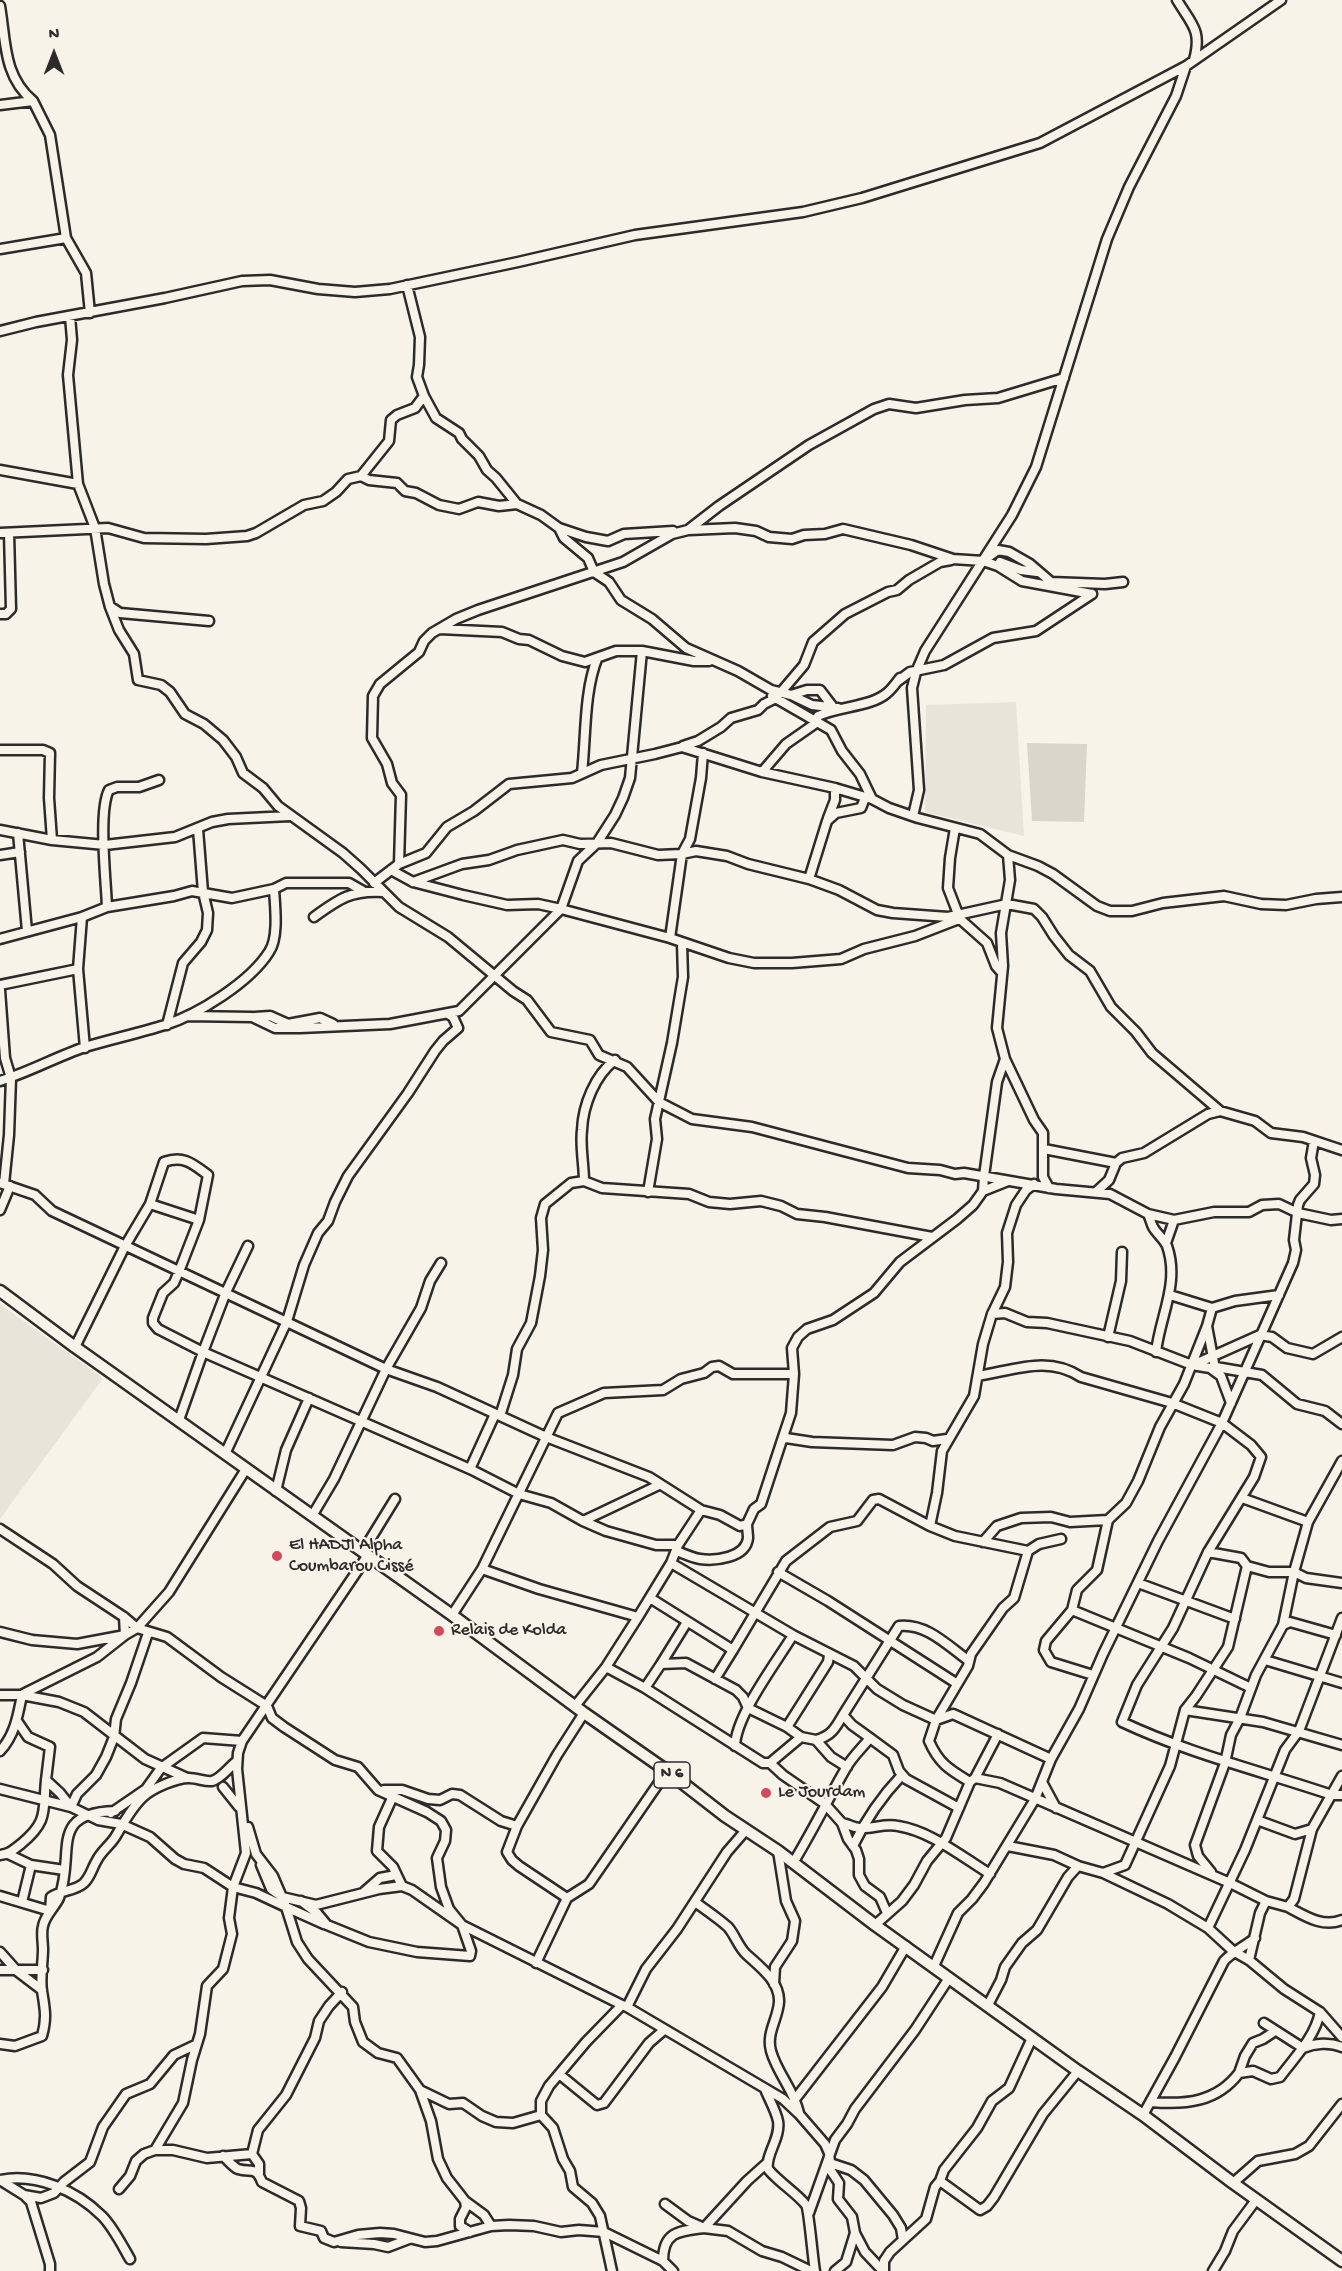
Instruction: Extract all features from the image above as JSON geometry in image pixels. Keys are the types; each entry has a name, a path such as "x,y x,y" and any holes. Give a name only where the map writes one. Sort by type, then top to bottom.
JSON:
{"main road":[{"name":"N 6","path":"0,1292 452,1615 778,1851 875,1925 1143,2115 1342,2261"}],"street":[{"path":"762,772 786,744 816,723 818,716 836,708 873,702 887,694 925,651 1012,515 1036,467 1107,239 1129,187 1176,96 1198,43 1197,34 1178,0"},
{"path":"0,331 242,281 270,280 318,289 355,292 407,285 634,235 803,212 862,198 1040,143 1190,63 1281,0"},
{"path":"0,6 6,58 18,86 33,101 50,135 66,238 86,273 90,313"},
{"path":"0,105 33,101"},
{"path":"0,249 66,238"},
{"path":"407,285 420,337 417,376 424,396 436,418 459,433 517,504 541,515 559,528 608,541 624,534 735,528 756,531 769,537 792,540 804,535 843,530 911,545 953,559 1000,562 1021,570 1037,572"},
{"path":"70,316 72,340 68,375 78,484 95,528 110,607 118,630 134,654 138,680 161,685 170,692 185,714 204,724 223,740 236,757 243,773 263,788 278,806 343,853 399,907 448,937 527,1000 551,1032 590,1040 599,1055 627,1067 660,1102 692,1119 752,1126 908,1168 964,1173 1049,1188 1110,1194 1148,1214 1174,1220 1214,1212 1249,1212 1262,1205 1279,1204 1298,1212 1331,1220 1342,1219"},
{"path":"399,864 401,795 392,783 387,764 372,738 373,696 380,684 419,652 424,641 438,629 478,610 623,562 672,534 688,530 718,506 809,445 874,409 889,404 916,408 965,400 998,398 1064,378"},
{"path":"361,476 367,465 389,441 391,420 415,408 424,396"},
{"path":"0,470 78,484"},
{"path":"0,614 6,614 11,609 4,533 108,528 144,538 199,539 247,536 304,505 322,501 336,492 348,479 361,476 369,480 397,483 405,490 416,493 439,506 459,509 478,502 499,506 517,504"},
{"path":"559,528 564,538 588,558 594,572 609,582 621,600 652,620 679,644 738,670 765,691 779,695 791,695 807,690 820,690 836,708"},
{"path":"984,561 998,550 1010,552 1030,564 1051,582 1105,584 1123,582"},
{"path":"374,883 399,864 426,853 447,827 474,811 509,784 572,778 601,765 682,747 713,732 731,718 758,710 779,695 804,665 813,642 845,614 888,592 897,590 909,580 940,562 953,559"},
{"path":"898,681 910,672 944,665 993,638 1036,631 1092,594 1022,581 998,566 984,561"},
{"path":"110,607 120,613 209,621"},
{"path":"438,629 502,632 519,639 529,640 562,656 585,662 616,651 642,651 694,661 714,660"},
{"path":"187,1016 252,1017 275,1028 390,1024 459,1011 561,909 578,861 597,843 623,798 630,778 642,651"},
{"path":"913,816 919,790 912,688 925,651"},
{"path":"582,773 591,676 597,659"},
{"path":"779,695 813,718 816,723 831,730 842,751 860,774 869,799"},
{"path":"791,695 812,705 836,708"},
{"path":"682,747 762,772 835,788 913,816 980,834 1008,855 1053,874 1096,906 1110,911 1132,911 1163,903 1224,896 1261,904 1286,905 1342,897"},
{"path":"0,750 43,750 50,753 49,798 52,840"},
{"path":"670,938 682,854 690,839 702,778 704,753"},
{"path":"107,907 103,822 105,798 109,790 117,787 139,787 159,780"},
{"path":"809,879 835,800 835,788"},
{"path":"827,821 836,813 861,808 869,799"},
{"path":"0,830 52,840 105,845 176,837 212,822 228,819 290,816"},
{"path":"955,828 948,888 961,915 987,943 996,966 1002,973"},
{"path":"167,1025 183,963 201,942 207,930 208,913 203,892 198,829"},
{"path":"18,833 27,931"},
{"path":"413,882 462,864 489,860 517,850 562,840 580,844 611,843 658,855 696,851 727,856 840,890 877,910 948,917 1006,904 1034,909 1069,955 1090,971 1111,1007 1136,1032 1152,1053 1220,1111 1255,1121 1271,1133 1292,1135 1342,1150"},
{"path":"0,855 20,852"},
{"path":"1008,855 1010,880 1001,933 1002,973 997,1028 1005,1059 1034,1120 1043,1133 1043,1177 1049,1188"},
{"path":"391,870 413,882 507,905 538,904 561,909 670,938 729,958 754,963 822,962 841,959 864,949 915,936 961,915"},
{"path":"0,939 82,917 107,907 192,891 232,898 274,889 286,883 348,883 363,891"},
{"path":"0,1081 85,1048 167,1025 239,986 270,951 274,938 276,914 274,889"},
{"path":"314,917 337,900 363,891 383,892"},
{"path":"82,917 78,969 85,1048"},
{"path":"648,1192 657,1139 655,1119 683,977 682,943"},
{"path":"0,1210 5,1184 11,1078 5,1058 0,987 78,969"},
{"path":"225,1454 287,1321 304,1265 318,1233 328,1221 348,1176 368,1146 408,1093 435,1051 458,1028 453,1017 448,1014"},
{"path":"75,1347 125,1246 150,1204 164,1162 186,1159 208,1175 199,1220 174,1283 163,1293 153,1318 153,1323 158,1329 203,1352 470,1469 519,1494 551,1503 606,1531 656,1545 678,1548 699,1559 719,1559 735,1555 745,1546 748,1539 747,1524 754,1509 761,1504 791,1413 794,1374 792,1348 798,1337 807,1329 833,1320 857,1303 885,1279 900,1262 973,1205 983,1191 997,1082 1005,1059"},
{"path":"584,1181 581,1131 584,1113 600,1076 615,1060"},
{"path":"1096,1192 1109,1180 1116,1163 1122,1158 1144,1153 1203,1117 1220,1111"},
{"path":"934,1966 958,1912 972,1899 990,1874 1035,1799 1051,1759 1079,1708 1158,1541 1222,1424 1279,1295 1296,1250 1294,1240 1300,1200 1314,1184 1315,1175 1311,1158 1314,1141"},
{"path":"1044,1149 1116,1163"},
{"path":"470,1469 498,1415 513,1375 517,1349 533,1317 543,1250 541,1218 545,1204 571,1184 584,1181 602,1188 689,1194 709,1202 730,1204 761,1201 781,1206 797,1214 932,1237"},
{"path":"983,1191 1008,1181"},
{"path":"5,1184 35,1195 52,1210 125,1246 180,1269 386,1369 437,1387 546,1437 649,1477 702,1510 720,1515 740,1526 747,1524"},
{"path":"930,1526 942,1451 974,1396 983,1344 992,1314 1005,1287 1008,1262 1007,1233 1017,1205 1026,1190 1034,1184"},
{"path":"150,1204 199,1220"},
{"path":"1148,1214 1153,1227 1166,1243 1173,1267 1170,1295 1158,1335 1156,1352"},
{"path":"1166,1243 1174,1220"},
{"path":"178,1420 226,1292 248,1246"},
{"path":"1108,1337 1120,1281 1122,1252"},
{"path":"312,1516 334,1479 386,1369 421,1308 430,1281 441,1263"},
{"path":"1170,1295 1212,1308 1279,1295"},
{"path":"1093,1675 1051,1662 1044,1650 1046,1641 1072,1610 1077,1590 1097,1570 1108,1520 1126,1503 1138,1481 1160,1427 1192,1365 1212,1308"},
{"path":"992,1314 1005,1313 1028,1322 1047,1323 1130,1341 1192,1365 1210,1368 1221,1376"},
{"path":"1207,1326 1212,1358 1231,1403"},
{"path":"1192,1365 1260,1335 1272,1337 1287,1348 1313,1354 1342,1337"},
{"path":"978,1376 1034,1365 1068,1369 1081,1377 1172,1403 1222,1424 1251,1445 1261,1457 1254,1477 1208,1552 1173,1628 1137,1685 1122,1722 1197,1754 1217,1758 1226,1763 1332,1795 1342,1795"},
{"path":"452,1615 482,1569 558,1413 604,1393 663,1390 681,1379 704,1373 712,1367 719,1366 733,1374 794,1374"},
{"path":"1216,1367 1262,1375 1297,1404 1325,1412 1342,1424"},
{"path":"276,1491 286,1450 309,1398"},
{"path":"782,1440 786,1438 812,1442 893,1445 915,1437 933,1441 947,1439"},
{"path":"1215,1877 1203,1864 1195,1845 1226,1763 1231,1735 1256,1675 1283,1625 1294,1572 1308,1522 1342,1461"},
{"path":"22,1695 98,1657 137,1628 169,1592 246,1468"},
{"path":"584,1521 659,1485"},
{"path":"1242,1498 1308,1522"},
{"path":"155,2150 183,2103 195,2045 200,2034 207,1986 223,1969 232,1934 229,1918 233,1887 246,1853 245,1828 238,1790 237,1761 242,1741 267,1706 272,1693 302,1655 366,1553 395,1499"},
{"path":"716,1679 778,1572 791,1557 830,1527 857,1521 873,1500 879,1499 930,1526 955,1536 1028,1551"},
{"path":"567,1898 512,1860 507,1852 517,1826 580,1709 702,1510"},
{"path":"982,1542 997,1526 1021,1518 1051,1516 1070,1522 1108,1520"},
{"path":"0,1529 53,1564 76,1586 137,1628 167,1637 221,1677 267,1706 272,1718 335,1760 358,1767 378,1790 441,1821 446,1830 445,1840 437,1858 441,1887 449,1909 462,1925 471,1948 470,1956 406,1950 369,1942 256,1893 233,1887 204,1868 175,1859 150,1837 121,1824 98,1820 71,1807 44,1799 0,1789"},
{"path":"1060,1539 1039,1544 1028,1551 1014,1598 1003,1608 971,1654 936,1720 929,1741 936,1758 947,1768 973,1780 1000,1783 1320,1922 1334,1923 1342,1920"},
{"path":"1208,1552 1240,1558 1247,1566 1269,1572 1294,1572 1306,1578 1342,1583"},
{"path":"671,1563 793,1635 854,1666 877,1689 903,1705 936,1720 953,1714 1051,1759"},
{"path":"1103,1873 1125,1865 1170,1766 1185,1710 1228,1647 1247,1566"},
{"path":"482,1569 539,1589 638,1617"},
{"path":"778,1572 828,1601 956,1683"},
{"path":"1138,1583 1234,1619"},
{"path":"650,1598 733,1650"},
{"path":"1072,1610 1117,1627 1251,1688"},
{"path":"124,1617 125,1635"},
{"path":"1208,1928 1257,1820 1285,1750 1299,1731 1342,1618"},
{"path":"645,1688 687,1622"},
{"path":"1283,1625 1290,1622 1336,1635"},
{"path":"661,1664 686,1663 736,1690 748,1707 787,1727 801,1737 816,1740 828,1737 834,1732 899,1626 912,1624 926,1630 969,1661"},
{"path":"0,1632 32,1640 77,1644 125,1635"},
{"path":"71,1807 83,1786 96,1775 114,1737 116,1719 148,1633"},
{"path":"735,1746 736,1734 748,1707 793,1635"},
{"path":"787,1727 828,1662 830,1655"},
{"path":"1265,1660 1342,1683"},
{"path":"606,1667 645,1688 763,1763 770,1764 802,1790 825,1804 842,1823 859,1859 859,1875 866,1886 880,1897 888,1913"},
{"path":"0,1695 22,1695 58,1702 84,1712 145,1760 188,1778 210,1781 238,1790"},
{"path":"0,1751 8,1742 17,1721 22,1695"},
{"path":"1185,1710 1240,1718 1299,1731 1342,1745"},
{"path":"843,1715 852,1725 893,1755 902,1775 931,1794 959,1808"},
{"path":"105,1728 116,1719"},
{"path":"4,1855 34,1833 43,1820 50,1747 28,1737 17,1721"},
{"path":"875,1925 902,1901 914,1886 927,1861 941,1843 998,1734"},
{"path":"770,1764 801,1737"},
{"path":"98,1820 146,1790 161,1768 203,1738 242,1741"},
{"path":"793,1863 847,1767 870,1738"},
{"path":"816,1740 831,1757 847,1767"},
{"path":"210,1781 218,1779 237,1761"},
{"path":"536,1963 567,1898 589,1884 667,1771"},
{"path":"853,1846 861,1828 902,1775"},
{"path":"1288,1907 1294,1899 1312,1829 1342,1776"},
{"path":"60,1891 83,1885 98,1858 143,1796 163,1785 188,1778"},
{"path":"46,1779 71,1807"},
{"path":"1042,1782 1056,1808"},
{"path":"223,1787 241,1809 271,1889 282,1897 316,1905 402,1886 412,1890 462,1925 625,2006 783,2099 825,2144 830,2153 831,2171 840,2183 838,2199 852,2217 855,2233 865,2252 876,2267 883,2271 884,2261 926,2219 935,2187 944,2170 977,2128 992,2101 1009,2088 1032,2038"},
{"path":"378,1790 402,1790 428,1799 440,1800 452,1794 460,1795 501,1821 517,1826"},
{"path":"393,1796 379,1827 376,1841 377,1851 393,1867 402,1886"},
{"path":"0,2044 15,2046 42,2036 46,2022 46,2002 42,1990 43,1926 59,1899 72,1824 77,1819 98,1811 115,1811"},
{"path":"1257,1820 1294,1834 1312,1829"},
{"path":"842,1823 861,1828 881,1825 899,1826 941,1843 990,1874"},
{"path":"612,2271 600,2216 592,2202 573,2187 570,2171 563,2159 553,2128 542,2115 541,2101 549,2086 586,2042 625,2006 646,1969 695,1902 727,1852 746,1830"},
{"path":"1008,1846 1054,1855 1078,1866 1103,1873 1168,1904 1208,1928 1233,1951 1249,1960 1284,1989 1320,2012 1342,2037"},
{"path":"778,1851 786,1901 795,1921 792,1941 775,1967 774,1984 779,2001 768,2040 771,2054 783,2081 796,2098 799,2114"},
{"path":"4,1855 31,1865 64,1870"},
{"path":"22,1902 31,1865"},
{"path":"988,2005 1005,1967 1022,1943 1037,1930 1068,1877 1078,1866"},
{"path":"361,1894 380,1878 396,1875"},
{"path":"0,1896 50,1911"},
{"path":"282,1897 297,1942 308,1959 342,1992 353,2007 355,2022 363,2042 378,2054 397,2058 420,2090 431,2121 438,2159 447,2178 465,2201 484,2215 491,2226"},
{"path":"301,1900 327,1925"},
{"path":"1249,1960 1260,1913 1266,1900"},
{"path":"695,1902 728,1928 744,1952 762,1968 774,1984"},
{"path":"1143,2115 1152,2102 1224,1961 1233,1951 1242,1948 1255,1938"},
{"path":"796,2098 882,1987 906,1946"},
{"path":"0,1952 17,1971 42,1990"},
{"path":"0,1970 42,1970"},
{"path":"813,2271 808,2228 809,2213 835,2140 855,2109 915,2030 949,1978"},
{"path":"342,1992 329,2006 320,2021 315,2038 286,2095 258,2130 252,2154 259,2164 262,2182 298,2201 301,2208 300,2226 321,2230 324,2238 334,2242 388,2247 409,2239"},
{"path":"1239,2073 1253,2071 1271,2079 1280,2077 1318,2024 1320,2012"},
{"path":"1152,2102 1171,2104 1189,2102 1219,2092 1239,2073 1253,2043 1263,2039 1264,2023 1303,2048"},
{"path":"560,2074 597,2105 604,2103 649,2043 664,2030"},
{"path":"1303,2048 1311,2044 1334,2043 1342,2047"},
{"path":"24,2195 41,2198 54,2193 58,2187 90,2162 103,2127 126,2094 150,2084 174,2055 195,2045"},
{"path":"940,2181 980,2210 987,2206 1043,2114 1078,2071"},
{"path":"705,2228 747,2181 767,2163 777,2137 778,2122 765,2089"},
{"path":"420,2090 449,2104 463,2103 496,2122 513,2123 542,2115"},
{"path":"1233,2183 1258,2161 1294,2154 1310,2146 1342,2104"},
{"path":"119,2189 130,2176 136,2161 144,2154 155,2150 173,2150 207,2158 252,2154"},
{"path":"223,2156 235,2168 259,2174"},
{"path":"767,2163 770,2172 806,2205 809,2213"},
{"path":"830,2163 851,2170 864,2181 893,2215 901,2228 903,2240"},
{"path":"0,2180 16,2177 37,2180 58,2187 85,2201 104,2217 130,2259"},
{"path":"0,2180 31,2202 50,2264 50,2271"},
{"path":"1214,2271 1233,2230 1256,2200"},
{"path":"465,2201 466,2207 460,2219 460,2226 470,2232"},
{"path":"665,2204 688,2221 705,2228"},
{"path":"334,2242 358,2235 380,2233 425,2242 437,2241 491,2226 534,2226 561,2232 579,2230 604,2232 663,2261 673,2271"},
{"path":"663,2261 663,2249 672,2235 681,2230 705,2228 728,2231 762,2251 813,2271"},
{"path":"835,2271 846,2262 855,2233"}],"shaded area":[{"path":"1016,702 1024,836 925,812 926,705"},
{"path":"1027,743 1087,744 1084,822 1032,821"},
{"path":"0,1304 103,1378 0,1519"}],"place":[{"name":"El HADJI Alpha Coumbarou Cissé","path":"277,1556"},
{"name":"Relais de Kolda","path":"439,1631"},
{"name":"Le Jourdam","path":"766,1793"}]}
